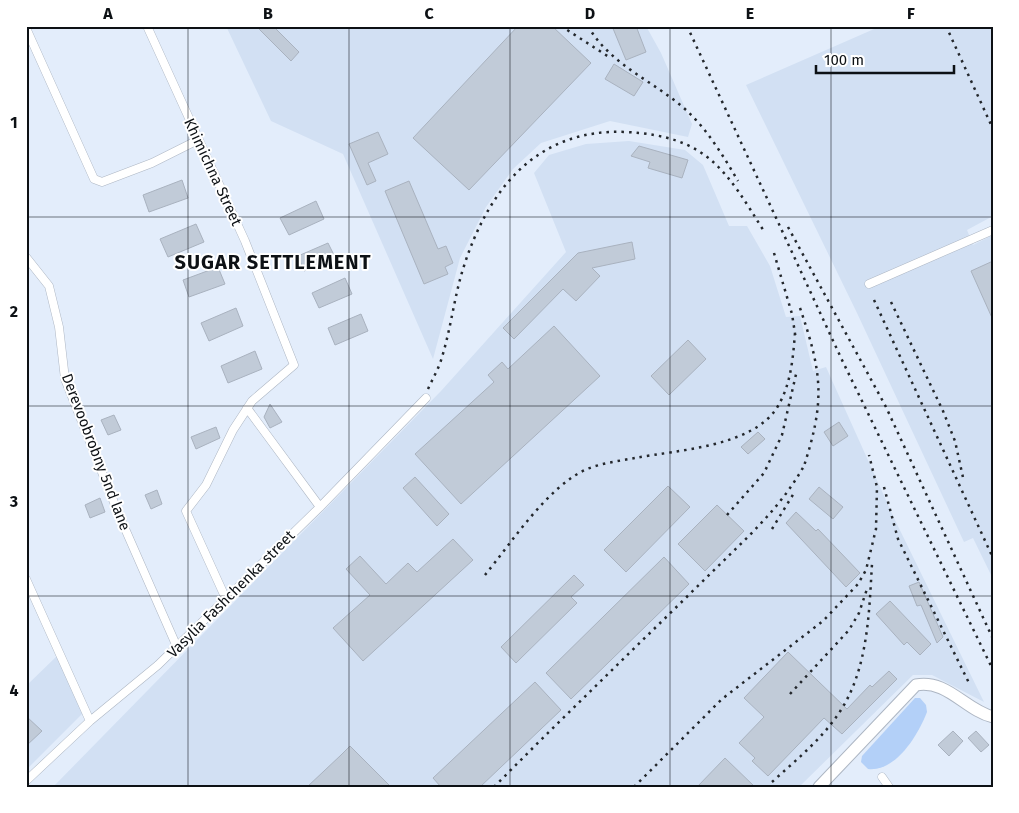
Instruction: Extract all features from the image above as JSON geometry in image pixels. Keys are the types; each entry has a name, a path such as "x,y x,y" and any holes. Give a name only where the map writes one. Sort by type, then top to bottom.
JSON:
{"main road":[{"path":"819,787 916,685 923,684 941,688 952,693 969,707 990,716"}],"street":[{"name":"Khimichna Street","path":"147,26 245,241 294,365 259,393 247,408 233,430 206,485 186,511 226,599"},
{"path":"26,28 94,179 102,182 152,163 198,140"},
{"path":"869,284 993,230"},
{"name":"Derevoobrobny 5nd lane","path":"26,257 49,286 59,327 65,379 119,515 177,647"},
{"name":"Vasylia Fashchenka street","path":"26,781 90,721 158,666 320,507 426,398"},
{"path":"247,408 320,507"},
{"path":"26,579 90,721"},
{"path":"882,777 889,787"}],"shaded area":[{"path":"226,26 646,26 661,53 692,124 688,137 610,121 541,143 513,169 486,207 460,258 433,359 343,154 271,121"},
{"path":"881,26 993,26 993,216 967,230 973,245 993,235 993,579 973,538 964,542 857,313 746,85"},
{"path":"629,141 685,150 703,165 729,226 747,226 770,266 786,317 800,316 813,371 826,367 894,518 984,702 932,675 913,675 799,787 53,787 441,391 566,252 534,173 549,155 586,144"},
{"path":"58,655 83,713 26,770 26,686"},
{"path":"915,698 920,698 926,705 927,712 912,741 888,765 868,769 861,762 862,756"}],"building":[{"path":"256,26 273,26 299,52 291,61"},
{"path":"518,26 552,26 591,63 469,190 413,138"},
{"path":"612,26 636,26 646,52 626,60"},
{"path":"614,64 643,82 634,96 605,79"},
{"path":"378,132 388,154 368,163 376,181 367,185 349,144"},
{"path":"639,146 688,160 682,178 648,168 650,162 631,156"},
{"path":"182,180 188,198 149,212 143,195"},
{"path":"409,181 438,249 446,246 453,263 445,267 448,274 424,284 385,191"},
{"path":"316,201 324,219 289,235 280,218"},
{"path":"196,224 204,242 168,257 160,239"},
{"path":"632,242 635,259 592,268 600,276 576,301 563,289 514,339 503,328 578,253"},
{"path":"328,243 335,257 304,271 298,256"},
{"path":"993,261 993,320 971,271"},
{"path":"218,267 225,284 189,297 183,280"},
{"path":"345,278 352,294 319,308 312,293"},
{"path":"236,308 243,326 209,341 201,323"},
{"path":"361,314 368,331 335,345 328,328"},
{"path":"554,326 600,376 461,504 415,454 494,382 488,375 502,362 508,369"},
{"path":"688,340 706,359 669,395 651,376"},
{"path":"255,351 262,369 228,383 221,366"},
{"path":"270,404 282,422 270,428 264,417"},
{"path":"114,415 121,430 108,435 101,420"},
{"path":"839,422 848,436 833,446 824,432"},
{"path":"216,427 220,438 196,449 191,437"},
{"path":"758,432 765,439 748,454 741,447"},
{"path":"415,477 449,514 437,526 403,488"},
{"path":"668,486 690,507 626,572 604,550"},
{"path":"819,487 843,507 833,519 809,499"},
{"path":"157,490 162,504 151,509 145,495"},
{"path":"100,498 105,512 90,518 85,505"},
{"path":"717,505 744,531 705,571 678,544"},
{"path":"796,512 816,531 818,529 860,573 846,587 786,523"},
{"path":"453,539 473,560 363,661 333,628 370,595 346,569 360,556 386,584 408,563 417,572"},
{"path":"664,557 689,584 571,699 546,673"},
{"path":"574,575 584,585 571,597 577,603 516,663 501,647"},
{"path":"919,582 943,637 937,643 921,605 917,606 909,586"},
{"path":"890,601 931,644 920,655 907,642 904,645 876,614"},
{"path":"788,652 847,709 870,685 872,687 889,671 897,679 842,734 824,718 768,776 752,761 755,758 739,743 764,717 744,698"},
{"path":"535,682 561,710 480,787 441,787 433,778"},
{"path":"26,716 42,731 26,746"},
{"path":"953,731 963,741 949,756 938,745"},
{"path":"976,731 989,745 981,752 968,738"},
{"path":"350,746 391,787 307,787 341,755"},
{"path":"725,758 755,787 697,787"}],"railway":[{"path":"561,26 609,57"},
{"path":"588,26 597,40 620,62 674,100 694,118 715,144 738,181"},
{"path":"687,26 842,360 993,670"},
{"path":"946,26 993,129"},
{"path":"428,389 442,357 463,269 486,213 502,189 520,169 542,152 566,140 594,133 626,132 654,135 695,149 711,160 725,174 765,233"},
{"path":"788,227 886,407 993,639"},
{"path":"774,253 792,314 796,340"},
{"path":"874,300 993,558"},
{"path":"891,302 943,411 955,441 964,482"},
{"path":"800,308 813,352 818,388 815,425 803,469"},
{"path":"485,575 545,501 558,488 587,469 611,462 713,444 733,438 767,420 778,406 789,380 795,333"},
{"path":"727,515 764,473 782,435 797,370"},
{"path":"634,787 722,699 823,621 858,584 866,570 876,529 877,487 869,455"},
{"path":"494,787 760,525 784,496 805,464"},
{"path":"884,487 898,539 969,683"},
{"path":"772,529 794,493"},
{"path":"772,782 824,732 849,696 856,679 865,641 872,564"},
{"path":"790,694 849,630 859,613 867,589"}],"district":[{"name":"SUGAR SETTLEMENT","path":"273,262"}]}
